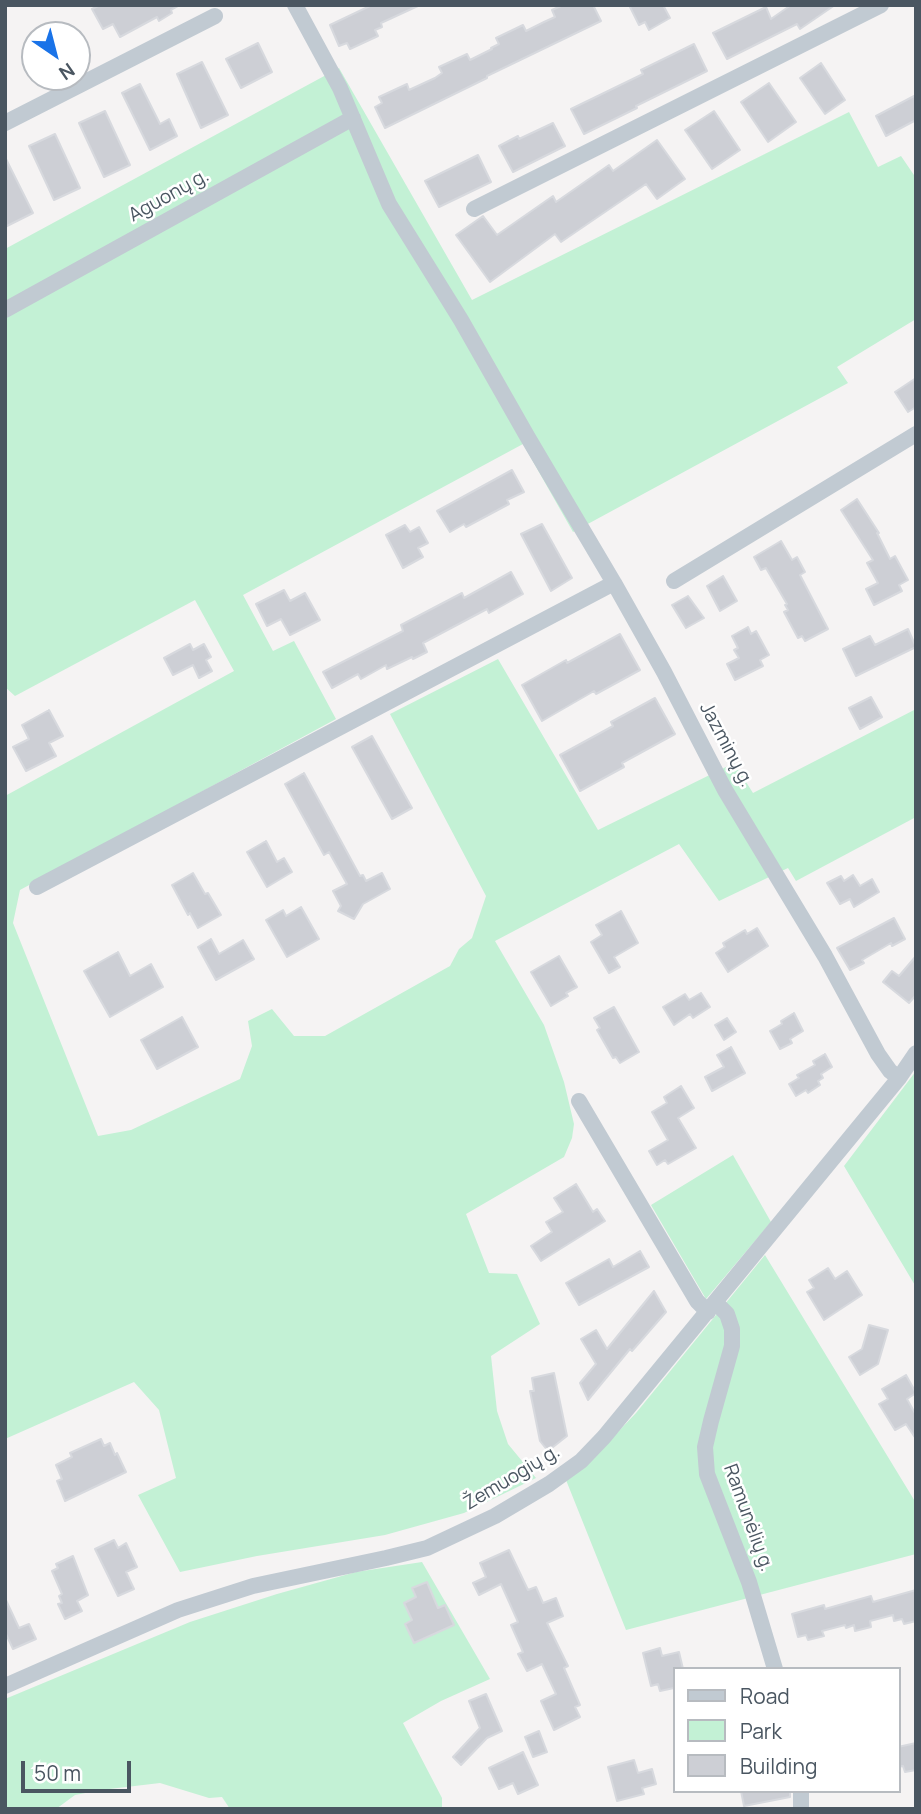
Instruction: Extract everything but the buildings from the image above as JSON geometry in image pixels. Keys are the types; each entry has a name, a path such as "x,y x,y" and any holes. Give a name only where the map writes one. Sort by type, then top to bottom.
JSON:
{"street":[{"name":"Jazminų g.","path":"295,5 340,88 389,204 461,320 614,583 725,790 825,956 878,1054 890,1071 899,1078"},
{"path":"474,209 881,5"},
{"path":"5,123 215,16"},
{"name":"Aguonų g.","path":"5,310 353,118"},
{"path":"674,581 916,434"},
{"path":"37,887 614,583"},
{"name":"Žemuogių g.","path":"5,1686 178,1609 253,1586 427,1548 495,1516 549,1484 581,1461 604,1437 899,1078 916,1053"},
{"name":"Ramunėlių g.","path":"579,1101 697,1301 727,1314 732,1329 732,1346 705,1447 707,1474 749,1582 774,1667"}],"green space":[{"path":"339,68 472,300 849,112 878,167 901,156 916,178 916,319 837,367 848,383 573,532 523,444 243,595 273,651 294,641 336,719 20,890 13,923 98,1136 131,1130 240,1079 252,1046 248,1021 272,1009 294,1036 325,1036 450,966 459,949 472,938 486,896 390,714 498,659 598,830 734,763 753,793 916,709 916,817 796,881 788,868 719,901 679,844 495,941 544,1025 564,1082 574,1124 572,1138 564,1157 466,1214 489,1273 517,1274 540,1324 491,1356 497,1411 508,1444 536,1478 464,1513 385,1535 180,1572 138,1495 176,1478 159,1410 134,1382 5,1439 5,796 234,671 195,600 15,696 5,687 5,249"},
{"path":"916,1071 916,1287 844,1166"},
{"path":"733,1155 771,1222 706,1299 651,1205"},
{"path":"765,1255 916,1503 916,1554 626,1630 566,1480 591,1460 636,1413"},
{"path":"422,1562 490,1679 441,1701 403,1723 442,1798 442,1809 230,1809 222,1797 209,1798 160,1783 75,1795 56,1809 5,1809 5,1699 190,1622 356,1572"}]}
